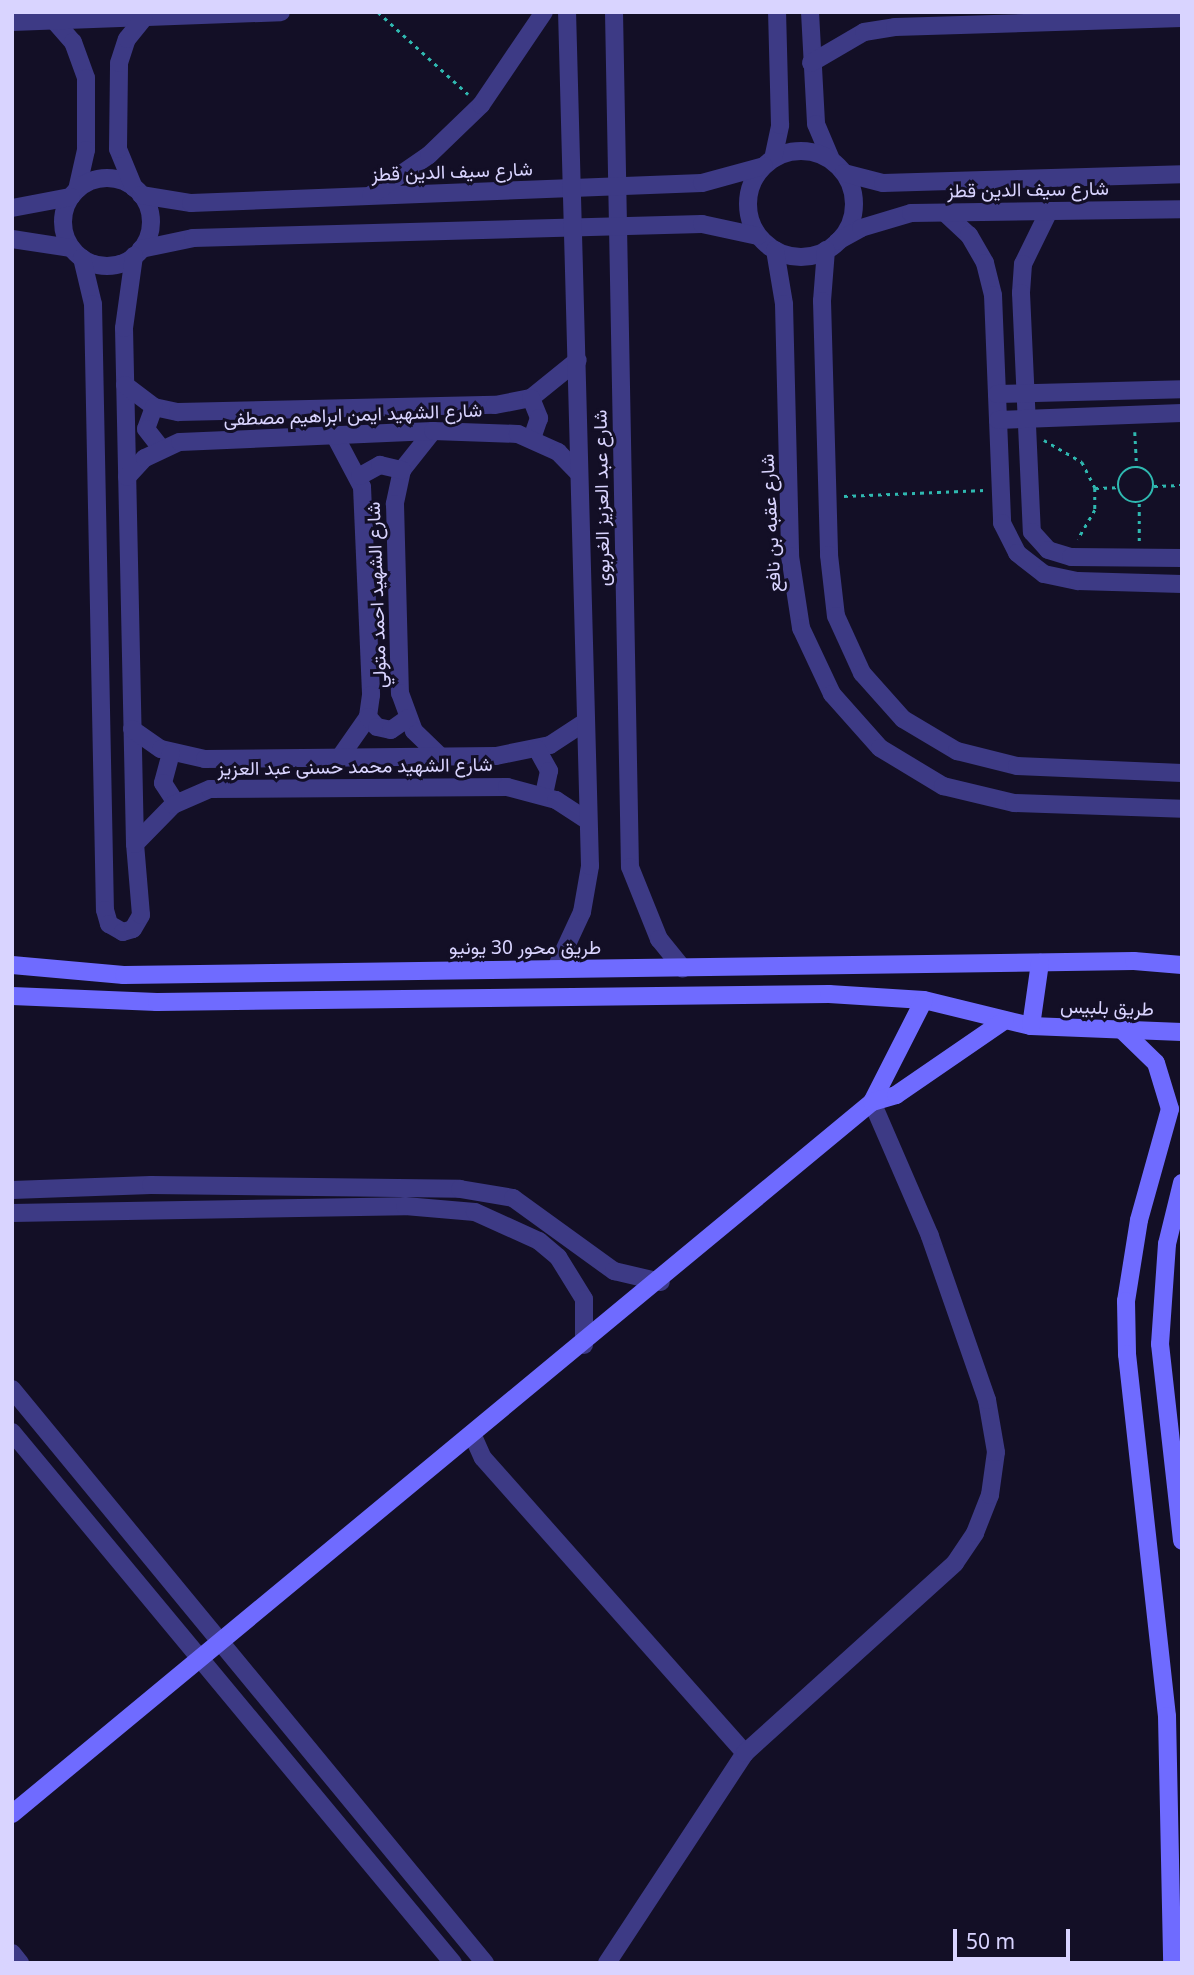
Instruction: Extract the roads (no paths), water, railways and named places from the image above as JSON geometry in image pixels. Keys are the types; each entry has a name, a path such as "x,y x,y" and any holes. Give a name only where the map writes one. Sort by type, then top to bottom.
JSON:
{"street":[{"path":"12,22 51,17 144,19 281,12"},
{"path":"369,196 429,155 481,105 544,12"},
{"name":"شارع عبد العزيز الغربوى","path":"556,968 586,897 588,821 567,12"},
{"name":"شارع عبد العزيز الغربوى","path":"614,12 630,867 659,939 683,969"},
{"path":"758,236 748,208 752,185 768,162 780,125 777,12"},
{"path":"810,12 816,124 854,208 832,246 822,301 827,497 836,616 862,673 903,719 957,751 1017,766 1182,773"},
{"path":"51,17 73,42 86,78 86,150 63,223 93,304 105,910 117,931 134,929 140,920 132,729 125,304 138,252 150,226 138,191 118,149 118,76 127,39 144,19"},
{"path":"811,63 864,32 966,19 1182,18"},
{"path":"768,162 802,152 837,166"},
{"name":"شارع سيف الدين قطز","path":"138,191 181,204 702,183 768,162"},
{"name":"شارع سيف الدين قطز","path":"837,166 883,183 1182,174"},
{"path":"12,208 74,194 101,179 138,191"},
{"name":"شارع سيف الدين قطز","path":"832,246 885,219 945,213 1182,209"},
{"path":"1049,211 1024,264 1024,393 1032,532 1048,550 1063,555 1182,558"},
{"path":"945,213 969,235 985,263 993,295 1002,523 1012,543 1044,574 1078,581 1182,584"},
{"path":"12,239 76,253 108,266 138,252 193,238 618,226 714,225 758,236 775,250 792,256 832,246"},
{"name":"شارع عقبه بن نافع","path":"775,250 783,304 790,556 801,628 832,694 880,748 943,786 1014,803 1182,809"},
{"path":"532,438 539,418 531,398 578,360"},
{"name":"شارع الشهيد ايمن ابراهيم مصطفى","path":"125,385 154,407 178,412 467,406 531,398"},
{"path":"997,394 1182,389"},
{"path":"154,407 146,429 161,448"},
{"path":"998,420 1026,425 1182,413"},
{"name":"شارع الشهيد ايمن ابراهيم مصطفى","path":"127,477 161,448 193,440 433,431 504,432 532,438 578,473"},
{"name":"شارع الشهيد احمد متولي","path":"433,431 401,470 395,504 400,693 408,718 440,756"},
{"name":"شارع الشهيد احمد متولي","path":"335,436 360,476 372,695 368,717 340,757"},
{"path":"360,476 380,466 401,470"},
{"path":"368,717 377,727 391,730 408,718"},
{"name":"شارع الشهيد محمد حسنى عبد العزيز","path":"132,729 171,753 205,759 510,756 537,750 585,722"},
{"path":"537,750 549,771 544,795"},
{"path":"171,753 162,775 176,803"},
{"name":"شارع الشهيد محمد حسنى عبد العزيز","path":"135,845 176,803 210,789 494,786 544,795 588,821"},
{"path":"12,996 157,1002 829,994 924,1000 1031,1026 1040,963 1182,965"},
{"name":"طريق محور 30 يونيو","path":"12,965 124,975 1040,963"},
{"path":"12,1814 661,1282 872,1102 924,1000"},
{"path":"872,1102 895,1095 1005,1020"},
{"name":"طريق بلبيس","path":"1031,1026 1182,1032"},
{"path":"1122,1030 1156,1063 1170,1109 1139,1220 1126,1301 1127,1354 1167,1716 1172,1963"},
{"path":"607,1963 746,1753 955,1563 975,1533 990,1495 996,1452 987,1400 930,1236 872,1102"},
{"path":"1182,1183 1167,1244 1160,1344 1182,1541"},
{"path":"584,1345 584,1299 558,1257 539,1241 475,1212 405,1206 19,1213 19,1190 151,1185 495,1194 538,1213 614,1271 661,1282"},
{"path":"12,1389 224,1641 485,1963"},
{"path":"13,1435 204,1658 453,1963"},
{"path":"473,1436 483,1458 746,1753"},
{"path":"12,1953 20,1963"}]}
